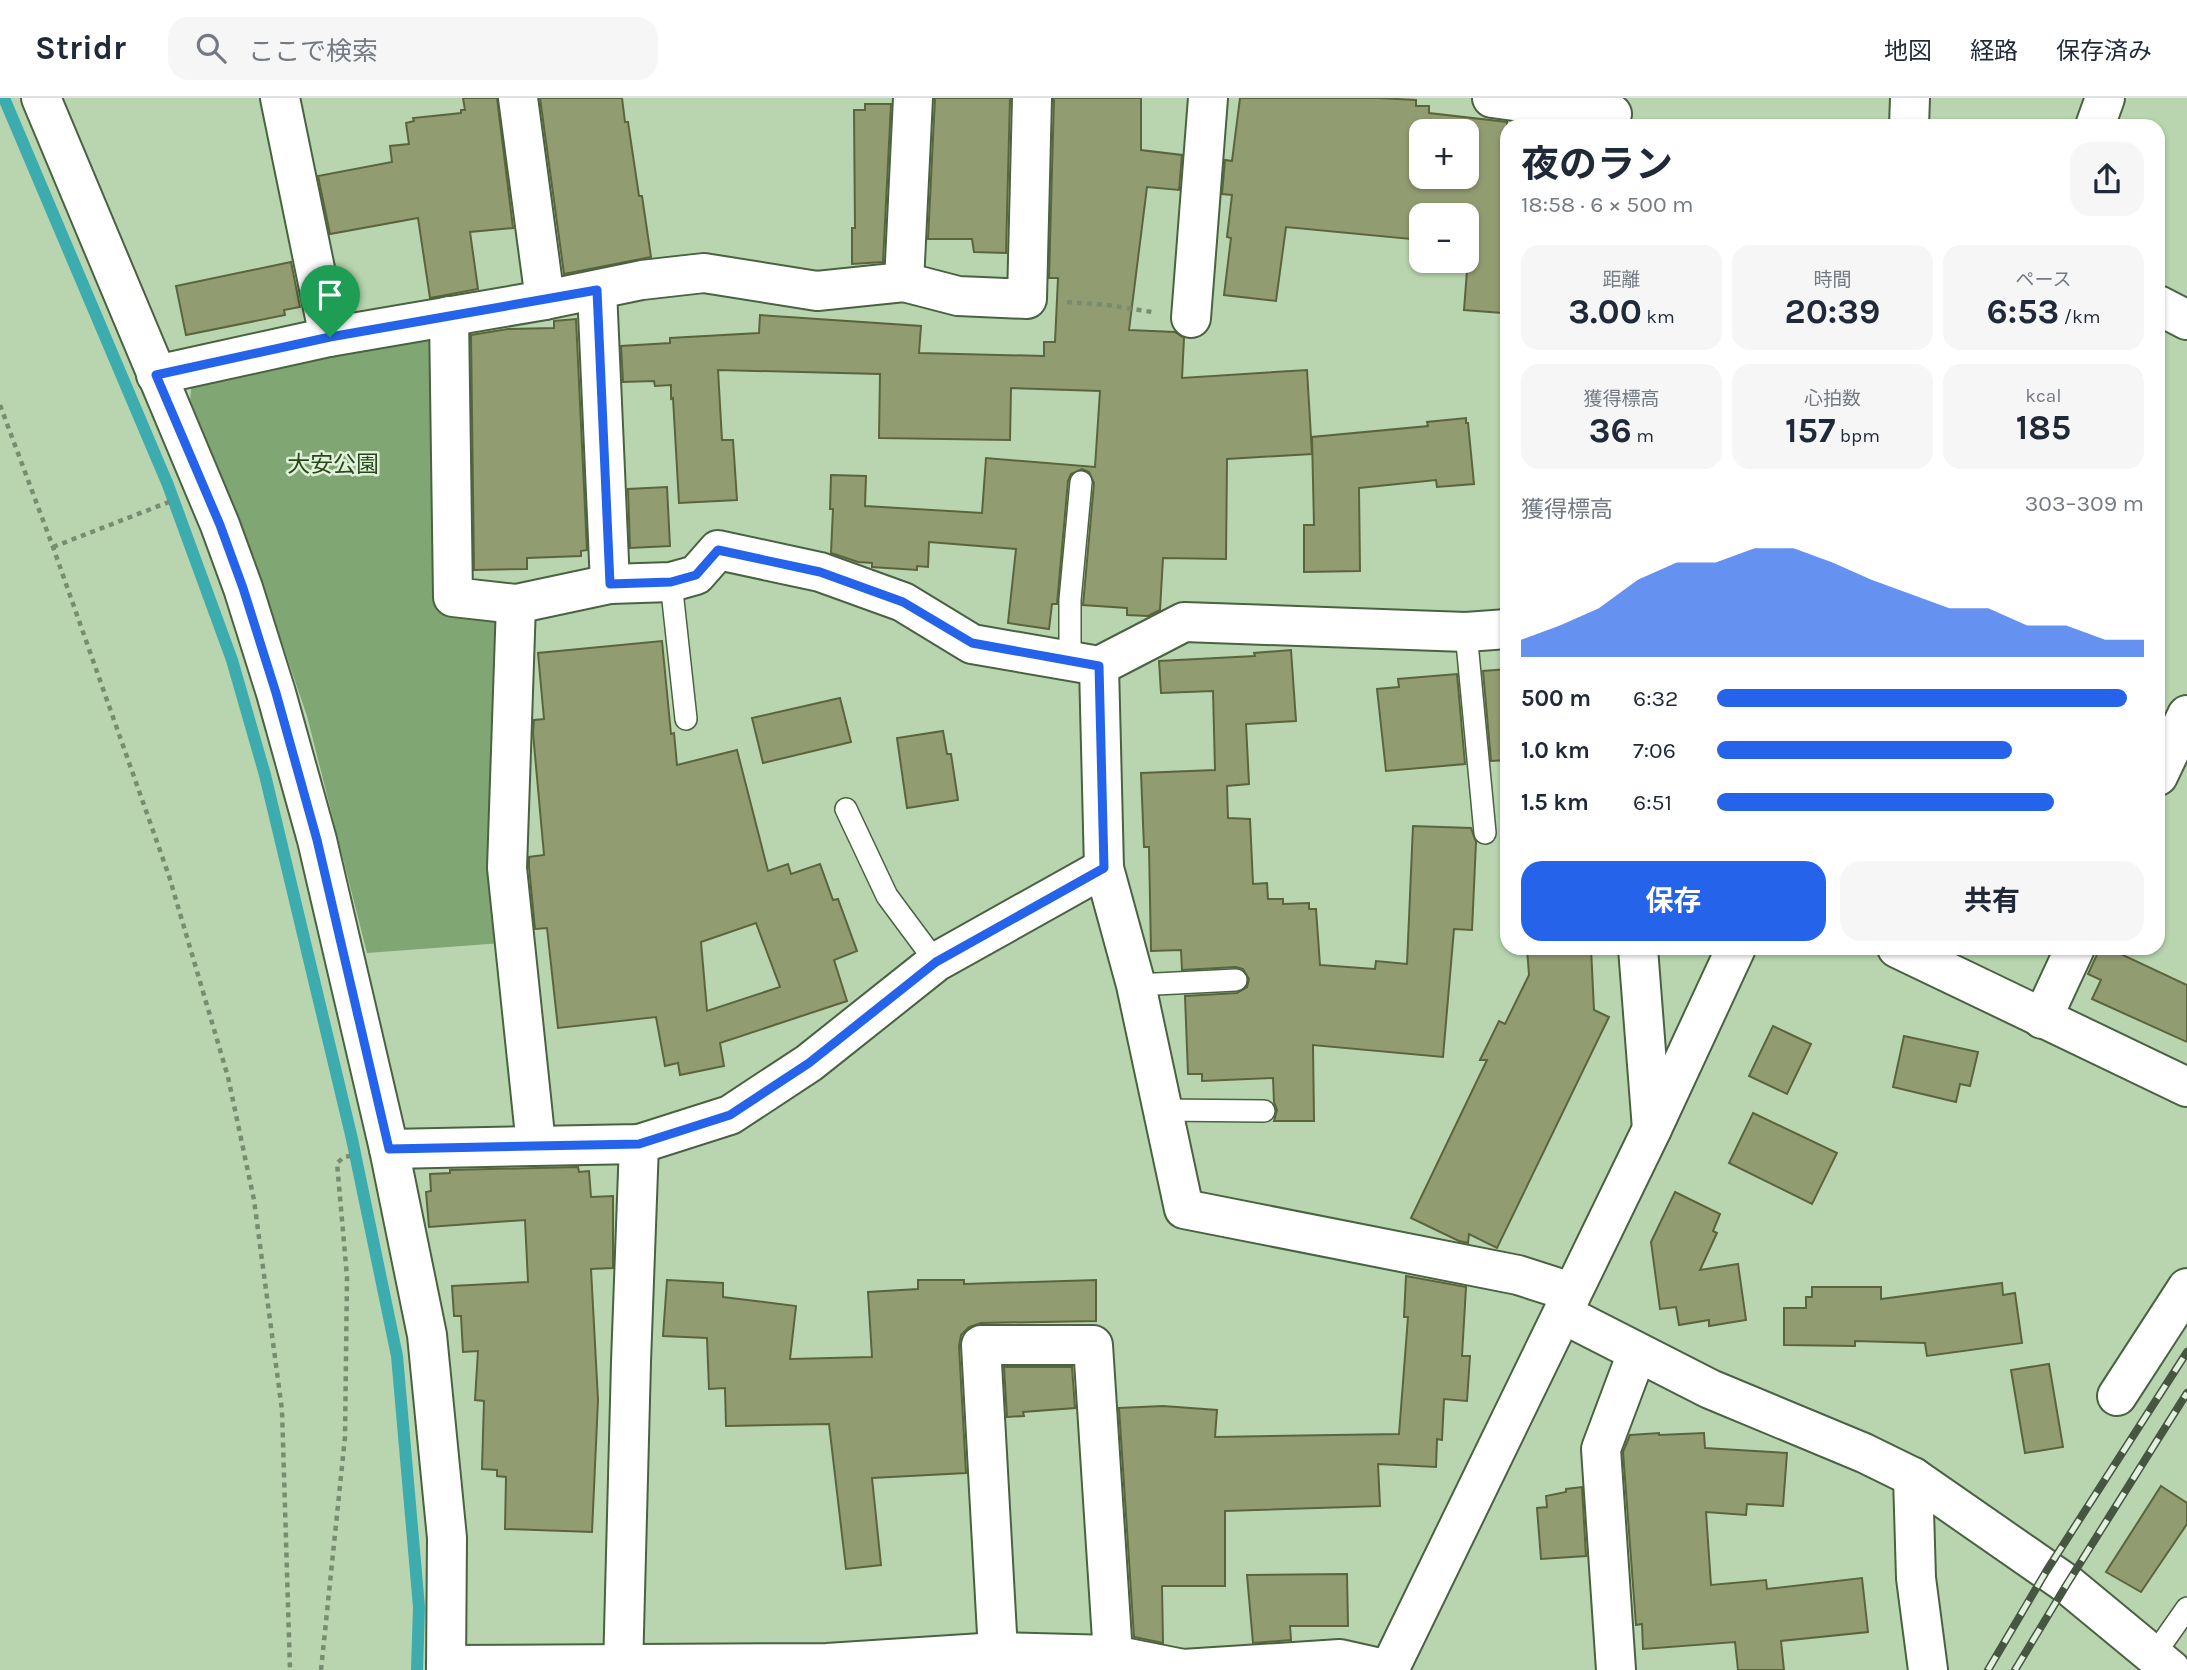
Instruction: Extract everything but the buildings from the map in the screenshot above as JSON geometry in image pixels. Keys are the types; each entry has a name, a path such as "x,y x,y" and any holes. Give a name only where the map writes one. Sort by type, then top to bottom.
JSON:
{"street":[{"path":"41,98 220,525 276,693 317,840 389,1149 427,1335 447,1538 446,1667 827,1666 1113,1654 1183,1669 1340,1659 1389,1670 1652,1129 1733,955"},
{"path":"280,98 330,337"},
{"path":"518,98 545,300"},
{"path":"904,282 913,98"},
{"path":"156,375 330,337 545,300 642,280 704,273 817,290 904,282 958,296 1027,299 1032,98"},
{"path":"1191,318 1208,98"},
{"path":"1492,98 1612,113"},
{"path":"1909,119 1910,98"},
{"path":"2098,119 2105,98"},
{"path":"597,290 610,584"},
{"path":"2165,309 2187,320"},
{"path":"449,316 453,597 516,604 610,584 671,582 696,575 718,550 832,576 903,602 972,643 1084,664 1184,622 1466,632 1500,630"},
{"path":"516,604 507,868 536,1145"},
{"path":"1084,664 1104,868 1136,985 1184,1209 1518,1275 1567,1303 1637,1353 1710,1389 1864,1453 1913,1477 2067,1584 2163,1663"},
{"path":"2165,761 2187,715"},
{"path":"389,1149 639,1144 730,1115 809,1063 936,962 1104,868"},
{"path":"1640,955 1652,1129"},
{"path":"1911,955 2187,1087"},
{"path":"2042,1019 2072,955"},
{"path":"623,1666 639,1144"},
{"path":"2117,1396 2187,1288"},
{"path":"1016,1658 981,1345 1093,1345 1113,1654"},
{"path":"1616,1670 1601,1449 1637,1353"},
{"path":"1913,1477 1916,1578 1928,1670"}],"lane":[{"path":"1081,482 1070,600 1084,664"},
{"path":"671,582 685,719"},
{"path":"1466,632 1485,833"},
{"path":"846,809 887,896 936,962"},
{"path":"1136,985 1236,980"},
{"path":"1161,1110 1264,1111"},
{"path":"2163,1663 2187,1608"}],"path":[{"path":"1027,299 1107,305 1191,318"},
{"path":"0,405 54,547 169,876 229,1077 254,1200 282,1410 290,1670"},
{"path":"54,547 162,505"},
{"path":"321,1670 345,1437 347,1277 337,1163 344,1157"}],"green space":[{"name":"大安公園","path":"425,335 439,344 440,606 498,616 502,943 367,953 307,716 241,523 190,400 192,381"}],"waterway":[{"path":"4,98 168,485 232,660 265,775 352,1139 397,1356 419,1607 417,1670"}],"railway":[{"path":"1988,1670 2047,1570 2187,1352"},
{"path":"2015,1670 2187,1393"}],"route":[{"path":"597,290 610,584 671,582 696,575 718,550 820,572 903,602 972,643 1099,666 1104,868 936,962 809,1063 730,1115 639,1144 389,1149 317,840 276,693 220,525 156,375 330,337 597,290"}]}
